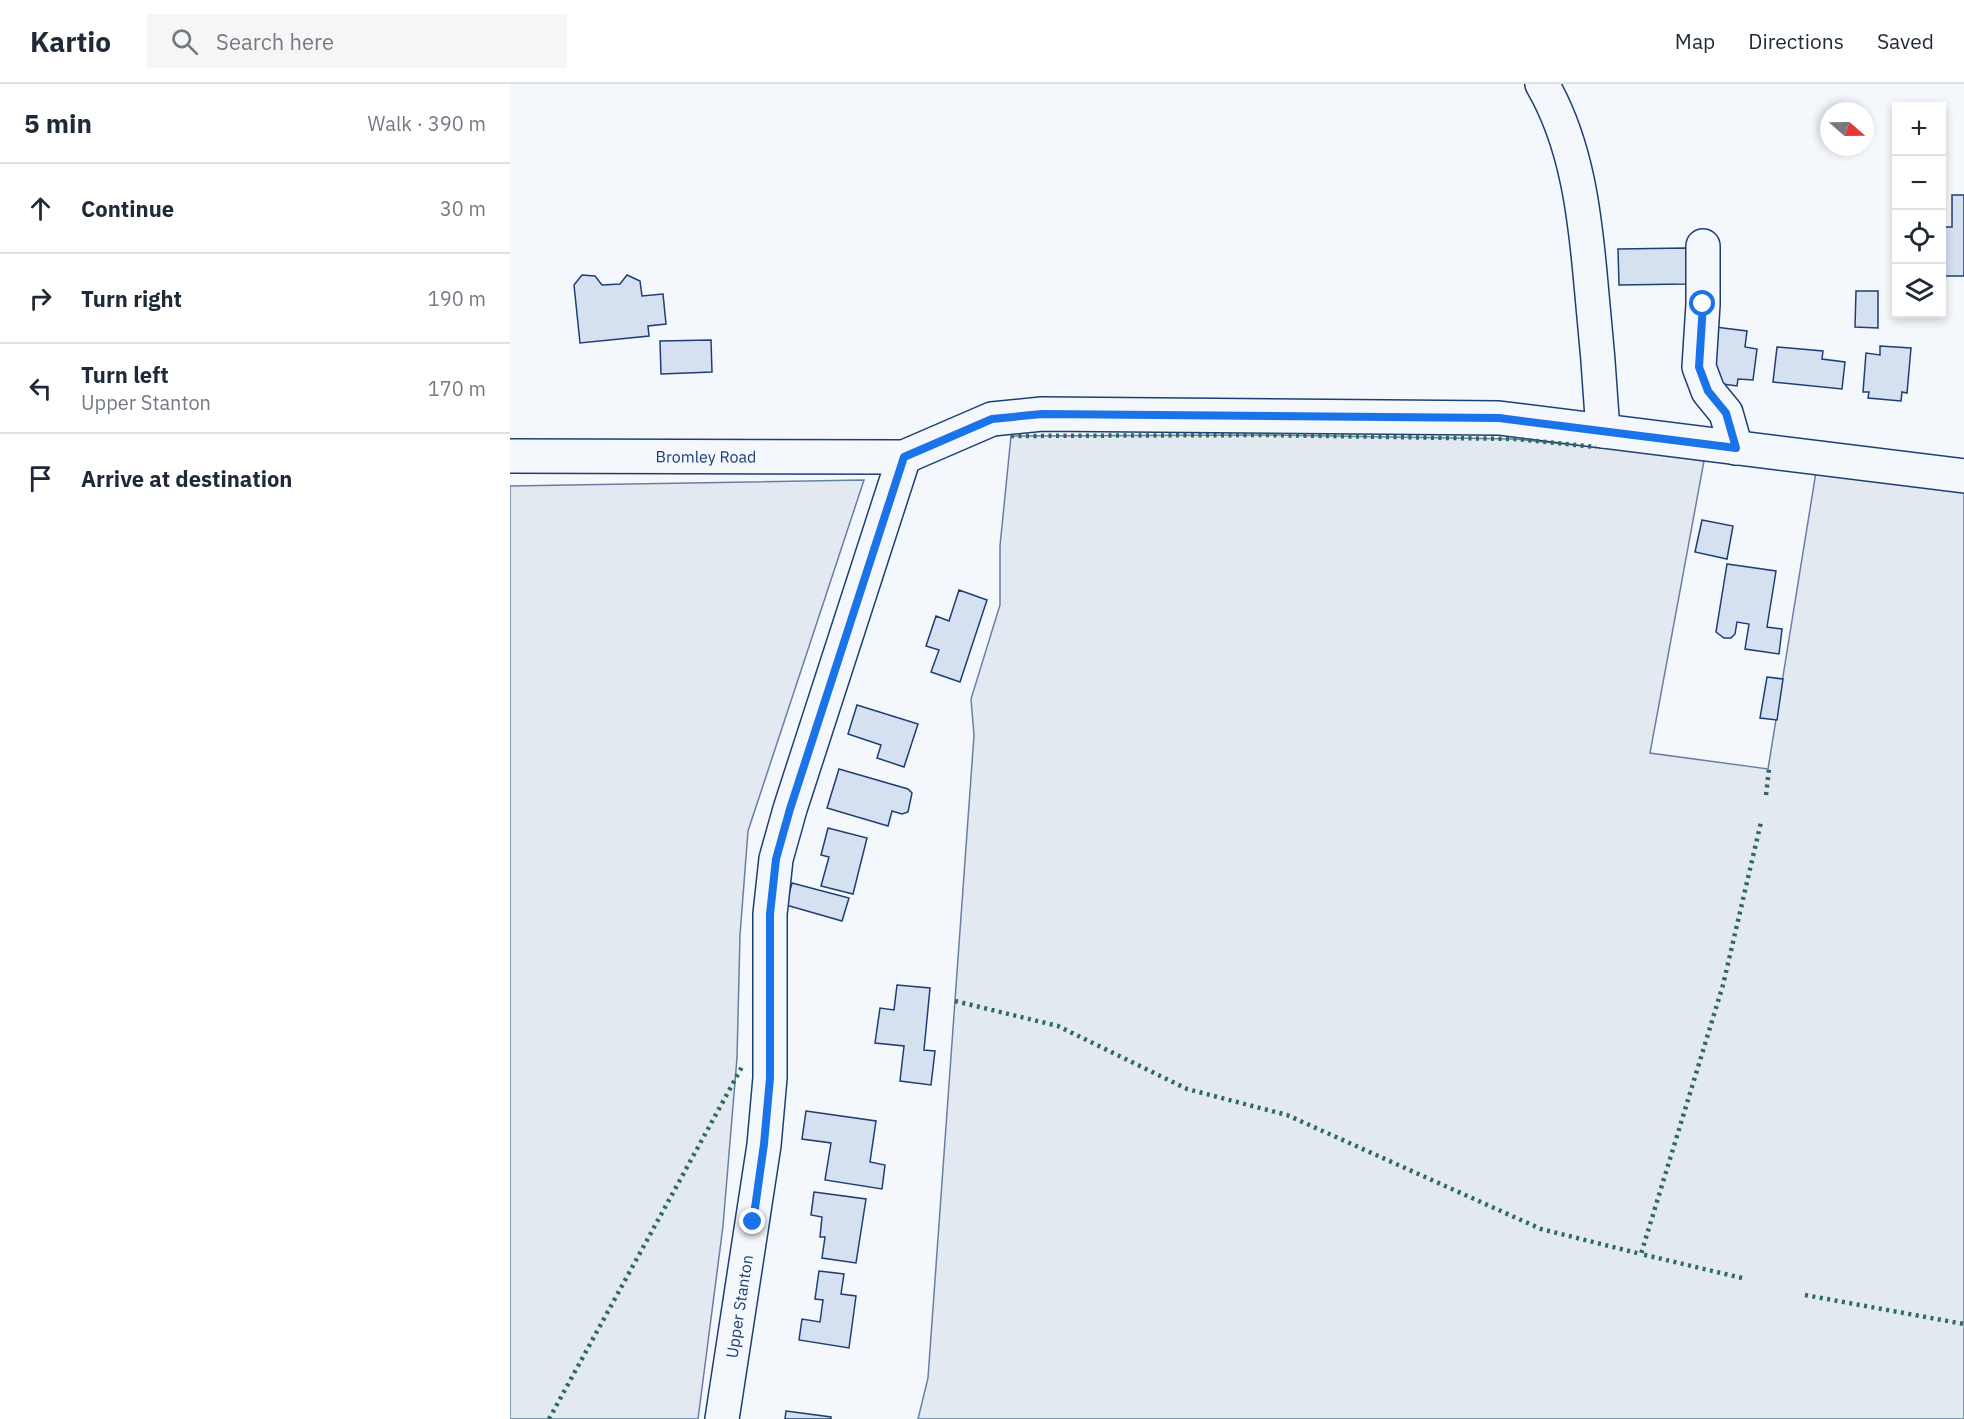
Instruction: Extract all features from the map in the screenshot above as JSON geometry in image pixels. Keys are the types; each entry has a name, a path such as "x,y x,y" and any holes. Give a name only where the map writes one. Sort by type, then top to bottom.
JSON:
{"street":[{"path":"1542,84 1554,104 1580,191 1595,320 1603,431"},
{"path":"1703,246 1703,304 1699,367 1708,391 1726,413 1736,448"},
{"path":"904,457 992,419 1042,414 1499,418 1964,476"},
{"name":"Bromley Road","path":"510,456 904,457"},
{"name":"Upper Stanton","path":"722,1419 764,1144 770,1078 770,914 776,859 904,457"}],"shaded area":[{"path":"1265,435 1515,439 1637,451 1704,461 1650,753 1768,769 1816,472 1964,492 1964,1419 918,1419 928,1378 974,735 971,699 1000,605 1000,546 1011,436"},
{"path":"864,480 748,831 740,935 737,1058 723,1226 698,1419 510,1419 510,486"}],"building":[{"path":"1952,195 1964,195 1964,276 1946,276 1946,227 1952,227"},
{"path":"1686,248 1686,284 1619,285 1618,249"},
{"path":"582,275 595,276 602,285 620,284 627,275 640,281 642,296 663,294 666,324 648,326 649,336 580,343 574,285"},
{"path":"1856,291 1878,291 1878,328 1855,327"},
{"path":"1715,327 1747,331 1745,347 1757,349 1753,380 1738,379 1737,386 1708,382"},
{"path":"711,340 712,372 661,374 660,341"},
{"path":"1880,346 1911,348 1907,393 1902,392 1901,401 1868,398 1869,392 1863,392 1866,353 1880,355"},
{"path":"1777,347 1823,351 1822,359 1845,362 1842,389 1773,382"},
{"path":"1702,520 1733,526 1727,559 1695,552"},
{"path":"1727,564 1776,571 1767,627 1782,629 1779,654 1745,649 1749,624 1737,622 1735,634 1731,638 1724,638 1716,632"},
{"path":"959,590 987,600 960,682 931,672 939,650 926,646 936,616 949,621"},
{"path":"1767,677 1783,679 1777,720 1760,718"},
{"path":"857,705 918,724 904,767 877,758 881,745 848,734"},
{"path":"839,769 908,789 912,793 908,812 902,814 892,811 888,826 827,808"},
{"path":"828,828 867,838 853,894 821,886 829,857 821,855"},
{"path":"792,883 849,898 842,921 786,905"},
{"path":"897,985 930,988 924,1050 935,1051 931,1085 900,1081 904,1046 875,1043 880,1008 894,1010"},
{"path":"806,1111 876,1121 870,1162 885,1165 882,1189 825,1180 831,1143 802,1139"},
{"path":"814,1192 866,1199 856,1263 822,1258 825,1237 820,1237 822,1217 811,1215"},
{"path":"819,1271 844,1274 841,1294 856,1296 849,1348 799,1340 802,1319 820,1322 823,1300 815,1299"},
{"path":"786,1411 831,1417 831,1419 785,1419"}],"hedge":[{"path":"1011,436 1265,435 1515,439 1596,447"},
{"path":"1766,795 1769,769"},
{"path":"1742,1278 1641,1254 1723,985 1761,822"},
{"path":"955,1001 1058,1026 1187,1089 1287,1115 1541,1229 1641,1254"},
{"path":"549,1419 743,1065"},
{"path":"1805,1295 1964,1324"}],"route":[{"path":"753,1222 770,1078 770,914 776,859 790,809 904,457 992,419 1042,414 1499,418 1736,448 1726,413 1708,391 1699,367 1703,304"}]}
